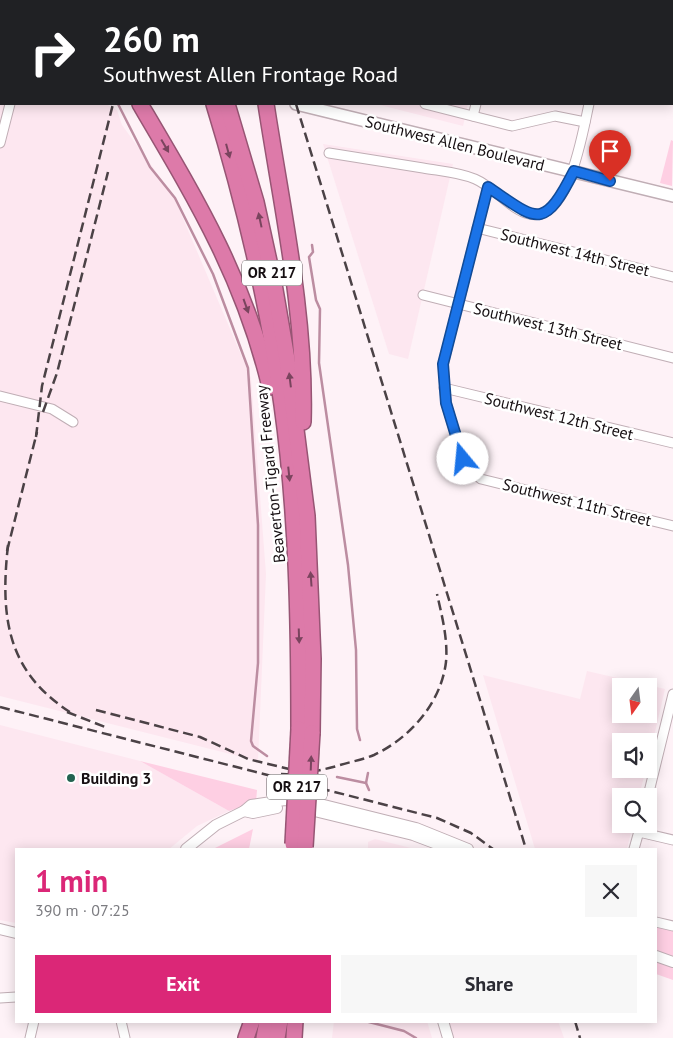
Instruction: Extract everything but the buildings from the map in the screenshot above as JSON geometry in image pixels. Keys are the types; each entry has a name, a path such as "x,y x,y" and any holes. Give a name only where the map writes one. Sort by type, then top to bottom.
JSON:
{"highway":[{"path":"141,105 206,217 232,269 253,323 276,410 284,426"},
{"name":"Beaverton-Tigard Freeway","path":"214,105 236,181 261,286 281,399 298,586 306,731"},
{"name":"Beaverton-Tigard Freeway","path":"227,105 256,202 274,284 287,359 307,516 311,587 306,731 299,847"},
{"path":"266,105 295,282 304,399 303,430 298,446"},
{"path":"246,1038 251,1023"},
{"path":"264,1038 267,1023"},
{"path":"277,1038 280,1023"},
{"path":"294,1038 296,1023"}],"main road":[{"name":"Southwest Allen Boulevard","path":"300,105 673,196"}],"street":[{"path":"0,143 10,105"},
{"path":"429,105 512,126 554,116 585,122"},
{"path":"473,116 476,105"},
{"path":"329,153 452,173 475,179 522,211 536,215 544,213 553,206 574,171 589,105"},
{"path":"444,388 443,364 488,187"},
{"name":"Southwest 14th Street","path":"477,228 673,277"},
{"name":"Southwest 13th Street","path":"423,295 673,358"},
{"name":"Southwest 12th Street","path":"444,388 673,443"},
{"name":"Southwest 11th Street","path":"444,388 446,403 463,459 470,470 481,478 673,526"},
{"path":"0,396 52,409 74,422"},
{"path":"650,788 673,694"},
{"path":"187,848 216,825 244,811 251,805 274,801 309,802 416,828 449,846 462,848"},
{"path":"634,848 639,833"},
{"path":"654,833 673,840"},
{"path":"657,922 673,926"},
{"path":"0,929 15,933"},
{"path":"657,956 673,962"},
{"path":"0,998 15,997"},
{"path":"30,1038 34,1023"},
{"path":"121,1023 125,1038"},
{"path":"443,1023 448,1038"}],"shaded area":[{"path":"0,105 108,105 117,110 122,125 173,195 251,378 266,574 258,761 0,696"},
{"path":"380,105 468,105 463,126"},
{"path":"671,140 673,141 672,186 660,183"},
{"path":"323,144 453,164 408,359 389,354"},
{"path":"587,671 617,678 612,678 612,723 657,722 655,733 612,733 612,778 644,778 641,788 612,788 612,833 631,833 627,848 535,848 483,675 580,699"},
{"path":"658,687 665,689 658,719"},
{"path":"0,725 140,761 229,811 197,826 170,848 15,848 15,923 0,920"},
{"path":"140,761 257,790 256,802 229,811"},
{"path":"253,829 249,848 215,848"},
{"path":"375,839 411,848 368,848 368,842"},
{"path":"657,927 673,931 673,980 657,974"},
{"path":"334,1023 428,1023 432,1038 332,1038"},
{"path":"449,1023 559,1023 564,1038 453,1038"}],"waterway":[{"path":"119,105 150,167 175,198 213,274 248,368 258,525 258,663 251,741 253,746 267,756"},
{"path":"312,245 313,252 309,257 316,300 320,309 319,363 348,565 356,650 357,729 360,740"},
{"path":"368,773 366,783 369,790"},
{"path":"337,777 366,783"},
{"path":"373,1023 404,1031 416,1038"}],"railway":[{"path":"36,437 42,386 113,105"},
{"path":"296,105 526,848"},
{"path":"43,412 57,373 108,172"},
{"path":"7,551 37,432"},
{"path":"8,545 6,572 8,620 21,662 34,681 51,698 73,714"},
{"path":"281,774 316,771 374,755 400,739 422,718 438,691 446,662 443,619 437,594"},
{"path":"0,707 437,818 471,833 492,848"},
{"path":"96,710 200,737 248,759 289,769"},
{"path":"67,712 105,727"},
{"path":"576,1023 580,1038"}],"place":[{"name":"Building 3","path":"71,778"}],"route":[{"path":"463,459 446,403 443,364 488,187 522,211 536,215 548,211 558,201 574,171 610,181"}]}
